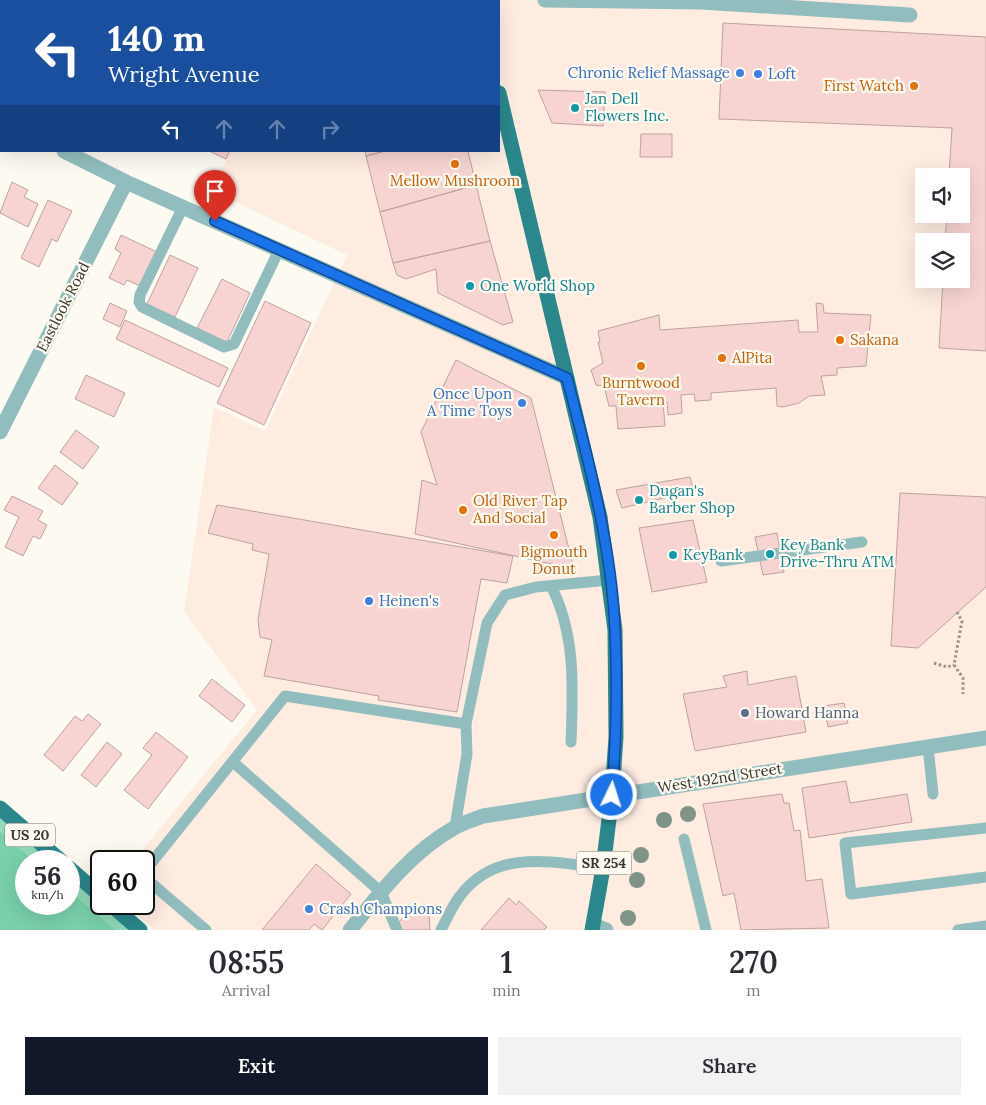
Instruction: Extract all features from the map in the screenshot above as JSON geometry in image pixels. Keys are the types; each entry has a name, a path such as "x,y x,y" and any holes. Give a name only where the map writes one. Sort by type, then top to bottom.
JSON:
{"main road":[{"name":"SR 254","path":"500,97 600,516 609,580 616,646 616,737 612,795 597,928"},
{"name":"US 20","path":"0,808 48,850"},
{"path":"80,878 90,886"},
{"path":"124,915 140,930"}],"street":[{"path":"545,0 701,2 910,15"},
{"path":"66,152 126,182 567,378"},
{"name":"Eastlook Road","path":"0,432 126,182"},
{"name":"West 192nd Street","path":"350,930 381,892 424,848 455,827 483,816 986,738"}],"lane":[{"path":"183,207 140,295 139,302 142,307 224,347 234,344 279,250"},
{"path":"721,561 862,542"},
{"path":"455,827 467,754 466,724 487,623 505,595 551,586 609,580"},
{"path":"551,586 565,617 569,640 573,695 571,742"},
{"path":"155,858 285,696 466,724"},
{"path":"928,747 933,794"},
{"path":"233,762 381,892 397,930"},
{"path":"986,828 845,842 851,894 986,877"},
{"path":"684,839 706,930"},
{"path":"441,930 460,895 491,868 533,860 603,868"},
{"path":"155,887 206,930"},
{"path":"958,930 986,926"}],"path":[{"path":"957,612 962,621 954,665 963,678 963,694"},
{"path":"934,663 946,667 954,665"}],"shaded area":[{"path":"500,0 986,0 986,930 155,930 138,915 155,915 155,850 142,850 257,710 184,612 214,407 265,431 347,255 212,191 231,152 500,152"}],"green space":[{"path":"0,809 47,850 15,850 15,915 80,915 80,880 90,889 90,915 119,915 136,930 0,930"},
{"path":"0,832 21,850 15,850 15,915 80,915 80,900 90,909 90,915 97,915 115,930 0,930"}],"building":[{"path":"723,23 986,37 986,351 939,348 942,288 970,288 970,233 946,233 946,223 970,223 970,168 950,168 952,128 719,119"},
{"name":"Jan Dell Flowers Inc.","path":"538,90 605,92 603,126 552,123"},
{"path":"641,134 672,134 672,157 640,157"},
{"path":"211,152 230,152 226,159"},
{"path":"365,152 381,152 366,156"},
{"path":"381,152 468,152 476,185 380,212 366,156"},
{"path":"12,182 28,190 24,197 38,204 28,227 0,213"},
{"path":"476,185 490,241 393,263 380,212"},
{"path":"48,200 72,211 57,242 52,239 39,267 21,258"},
{"path":"121,235 157,252 140,286 127,280 124,285 109,278 121,253 115,249"},
{"name":"One World Shop","path":"490,241 513,322 503,325 438,293 436,269 406,279 397,275 393,263"},
{"path":"170,255 198,268 175,317 147,304"},
{"path":"222,279 250,293 227,342 197,328"},
{"path":"265,301 311,323 264,425 217,403"},
{"path":"110,303 127,311 120,327 103,319"},
{"path":"816,303 823,304 824,313 871,315 866,366 837,368 837,375 821,376 825,395 809,396 799,403 783,407 777,406 776,388 711,393 711,400 695,401 694,394 681,395 682,413 668,415 667,402 663,402 665,426 618,429 616,406 609,406 604,386 596,385 591,370 603,363 598,342 600,342 598,331 659,315 660,330 798,320 799,332 818,332"},
{"path":"125,320 228,368 219,387 116,339"},
{"path":"456,360 531,398 574,569 415,534 422,480 437,485 421,432"},
{"path":"86,375 125,393 114,417 75,399"},
{"path":"76,430 99,447 83,469 60,452"},
{"path":"55,465 78,483 62,505 38,488"},
{"name":"Dugan's Barber Shop","path":"690,477 694,491 622,508 616,490"},
{"path":"900,493 986,497 986,587 918,648 891,646"},
{"path":"12,496 43,511 38,520 47,525 40,539 33,536 23,556 5,547 19,517 4,510"},
{"name":"Heinen's","path":"217,505 513,556 507,583 481,579 457,712 378,700 379,696 264,676 272,640 260,637 258,620 269,554 252,550 253,544 208,533"},
{"name":"KeyBank","path":"693,520 707,582 652,592 639,528"},
{"name":"Key Bank Drive-Thru ATM","path":"777,533 784,572 763,575 755,537"},
{"name":"Howard Hanna","path":"747,671 748,685 796,676 806,732 695,751 683,694 727,687 723,676"},
{"path":"212,679 245,705 232,722 199,696"},
{"path":"844,703 848,723 828,727 824,706"},
{"path":"88,714 101,724 63,771 44,755 75,716 82,721"},
{"path":"156,732 188,757 148,809 124,790 152,755 143,748"},
{"path":"107,742 122,754 96,787 81,775"},
{"path":"846,781 850,803 907,794 912,822 809,838 802,788"},
{"path":"782,794 784,803 789,803 794,831 800,830 806,881 822,879 829,928 741,930 734,893 723,896 703,804"},
{"name":"Crash Champions","path":"316,864 351,894 322,930 314,924 309,930 262,930"},
{"path":"509,898 516,905 519,901 547,927 544,930 481,930"},
{"path":"429,912 430,930 392,930 406,914"}],"place":[{"name":"Chronic Relief Massage","path":"740,73"},
{"name":"Loft","path":"758,74"},
{"name":"First Watch","path":"914,86"},
{"name":"Jan Dell Flowers Inc.","path":"575,108"},
{"name":"Mellow Mushroom","path":"455,164"},
{"name":"One World Shop","path":"470,286"},
{"name":"Sakana","path":"840,340"},
{"name":"AlPita","path":"722,358"},
{"name":"Burntwood Tavern","path":"641,366"},
{"name":"Once Upon A Time Toys","path":"522,403"},
{"name":"Dugan's Barber Shop","path":"639,500"},
{"name":"Old River Tap And Social","path":"463,510"},
{"name":"Bigmouth Donut","path":"554,535"},
{"name":"Key Bank Drive-Thru ATM","path":"770,554"},
{"name":"KeyBank","path":"673,555"},
{"name":"Heinen's","path":"369,601"},
{"name":"Howard Hanna","path":"745,713"},
{"name":"Crash Champions","path":"309,909"}],"route":[{"path":"215,221 567,378 600,516 615,630 616,737 612,795"}]}
